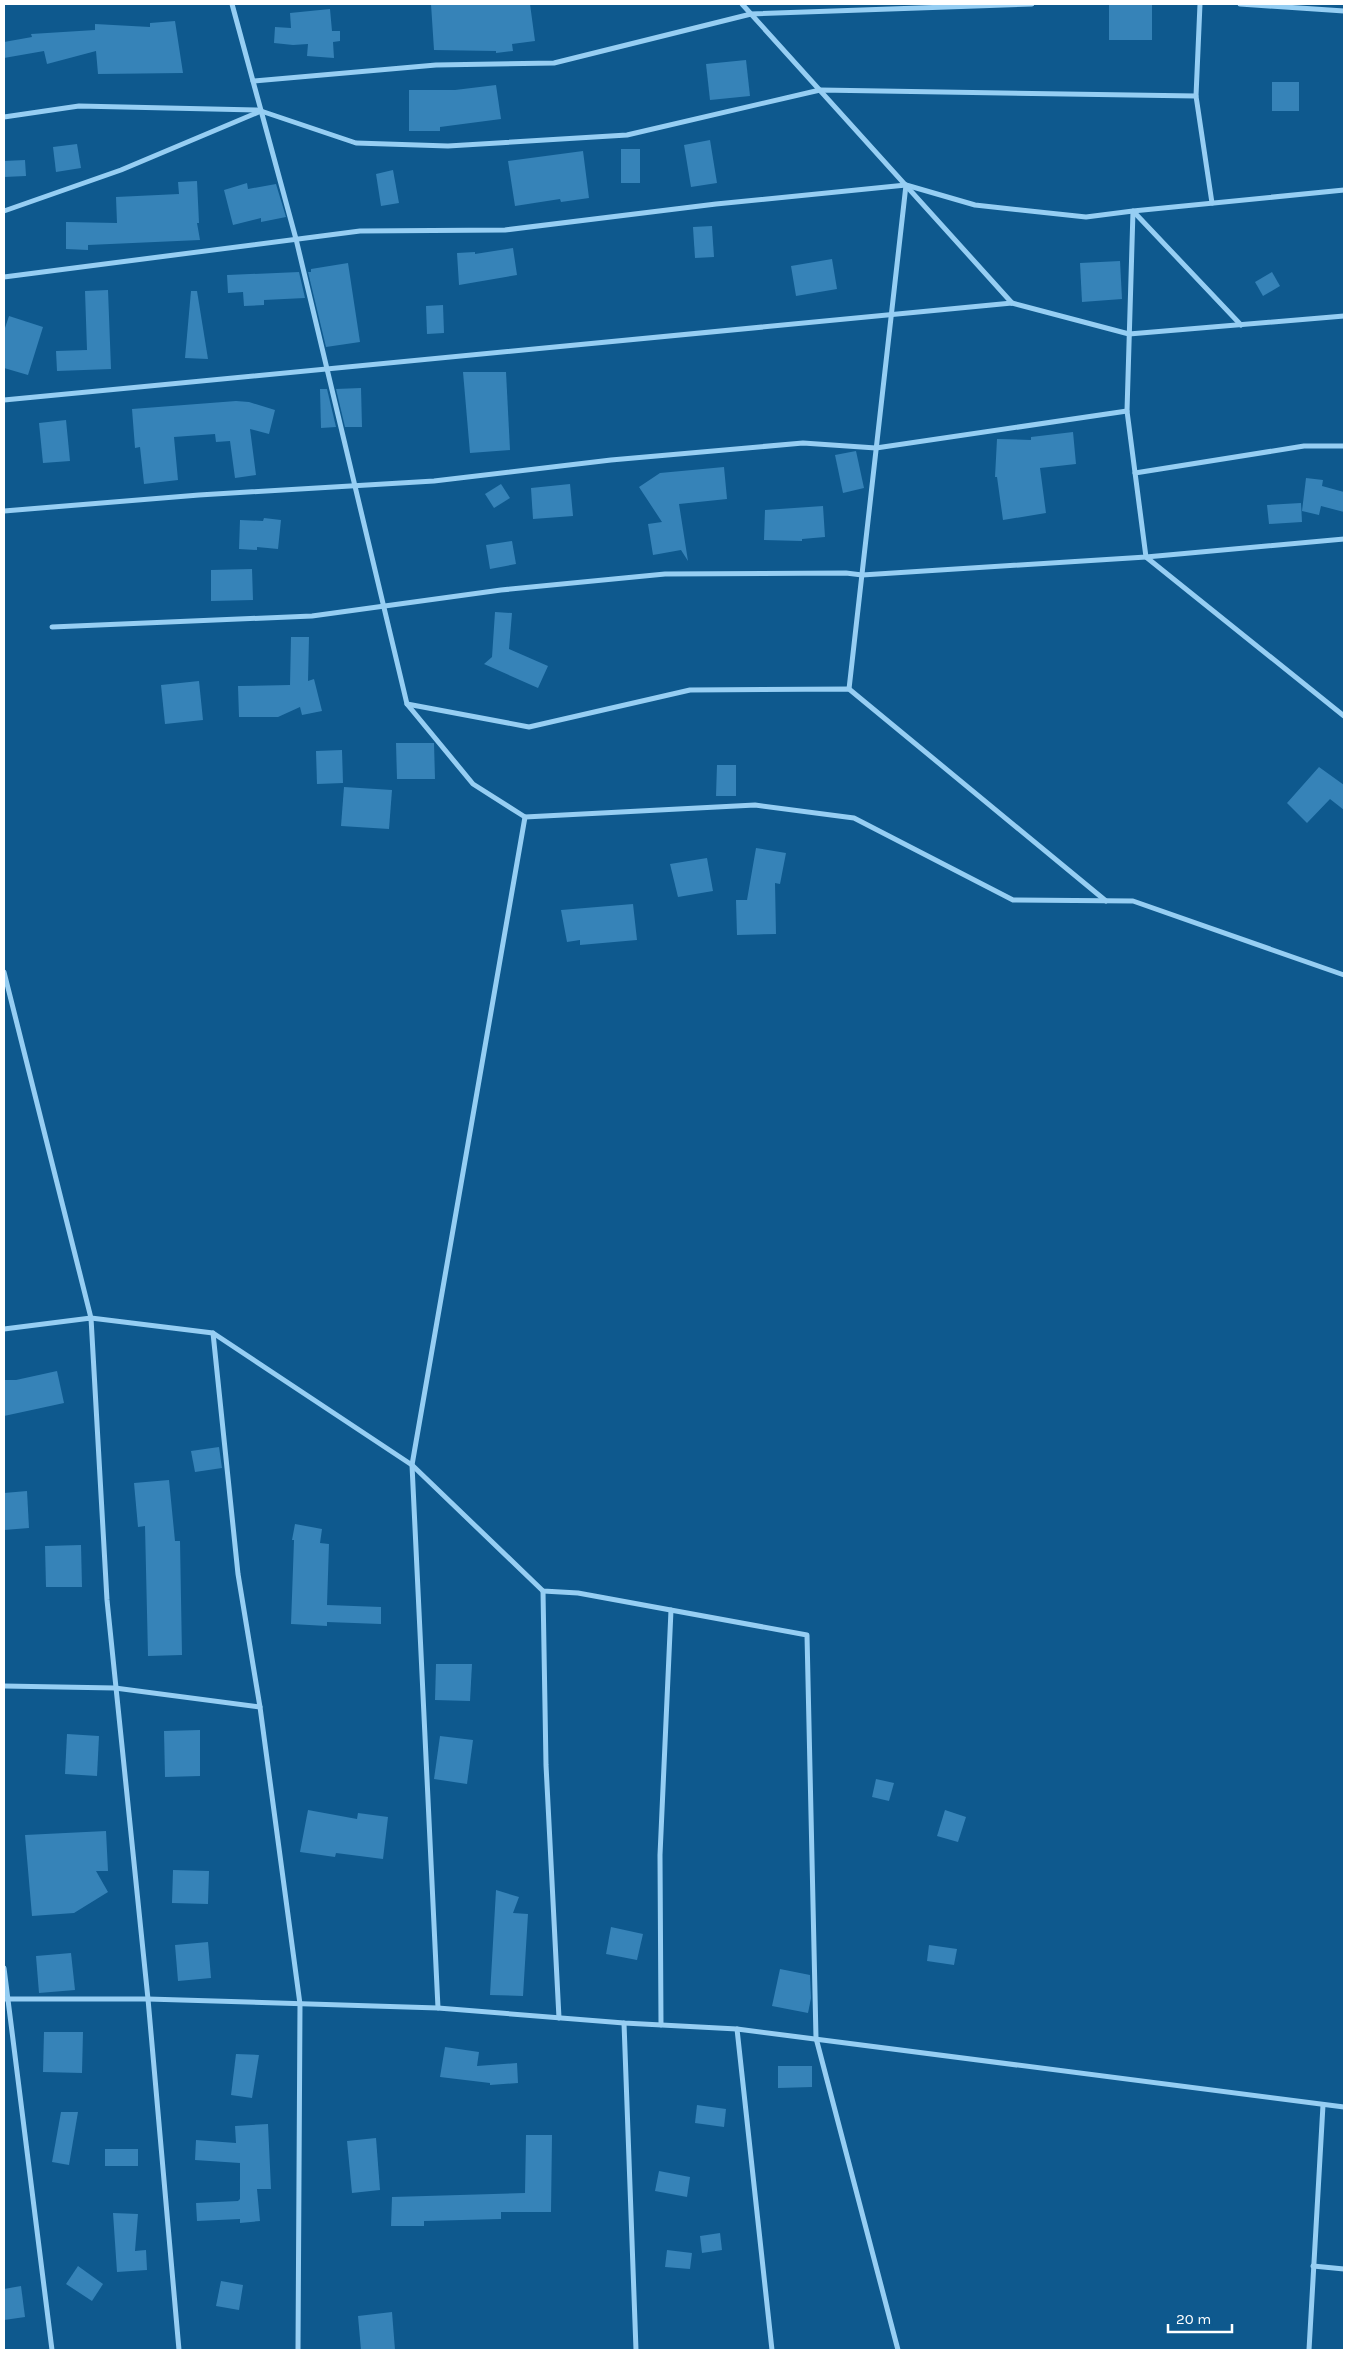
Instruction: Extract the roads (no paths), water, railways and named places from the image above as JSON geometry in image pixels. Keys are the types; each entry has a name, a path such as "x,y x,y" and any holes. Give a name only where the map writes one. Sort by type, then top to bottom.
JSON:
{"street":[{"path":"232,4 296,239 407,704 473,784 525,817 755,805 854,818 1013,900 1133,901 1344,975"},
{"path":"742,4 1012,303"},
{"path":"253,81 436,65 554,63 751,14 1032,4"},
{"path":"1200,4 1196,96 1212,203"},
{"path":"1240,4 1344,11"},
{"path":"4,117 79,106 261,111 356,143 448,146 627,135 820,90 1196,96"},
{"path":"4,211 121,170 261,111"},
{"path":"849,689 906,185"},
{"path":"4,277 360,231 505,230 716,204 906,185 975,205 1086,216 1344,190"},
{"path":"1132,211 1241,325"},
{"path":"1132,211 1127,411 1146,556 1344,716"},
{"path":"4,400 1012,303 1129,334 1344,316"},
{"path":"4,511 199,495 434,481 611,460 803,443 876,448 1127,411"},
{"path":"1135,473 1304,446 1344,446"},
{"path":"52,627 312,616 501,590 665,574 846,573 862,575 1146,556 1344,539"},
{"path":"407,704 529,727 690,690 849,689 1107,901"},
{"path":"438,2008 412,1465 525,817"},
{"path":"4,972 91,1318 107,1600 148,1999 179,2350"},
{"path":"4,1329 91,1318 213,1333 412,1465 544,1591 578,1593 807,1635 816,2038 898,2350"},
{"path":"213,1333 238,1574 260,1707 300,2004 298,2350"},
{"path":"544,1591 546,1765 559,2018"},
{"path":"661,2025 660,1855 671,1610"},
{"path":"4,1686 115,1688 260,1707"},
{"path":"4,1968 5,1999 52,2350"},
{"path":"5,1999 148,1999 438,2008 624,2023 737,2029 1344,2107"},
{"path":"624,2023 636,2350"},
{"path":"737,2029 772,2350"},
{"path":"1309,2350 1322,2104"},
{"path":"1313,2266 1344,2269"}]}
